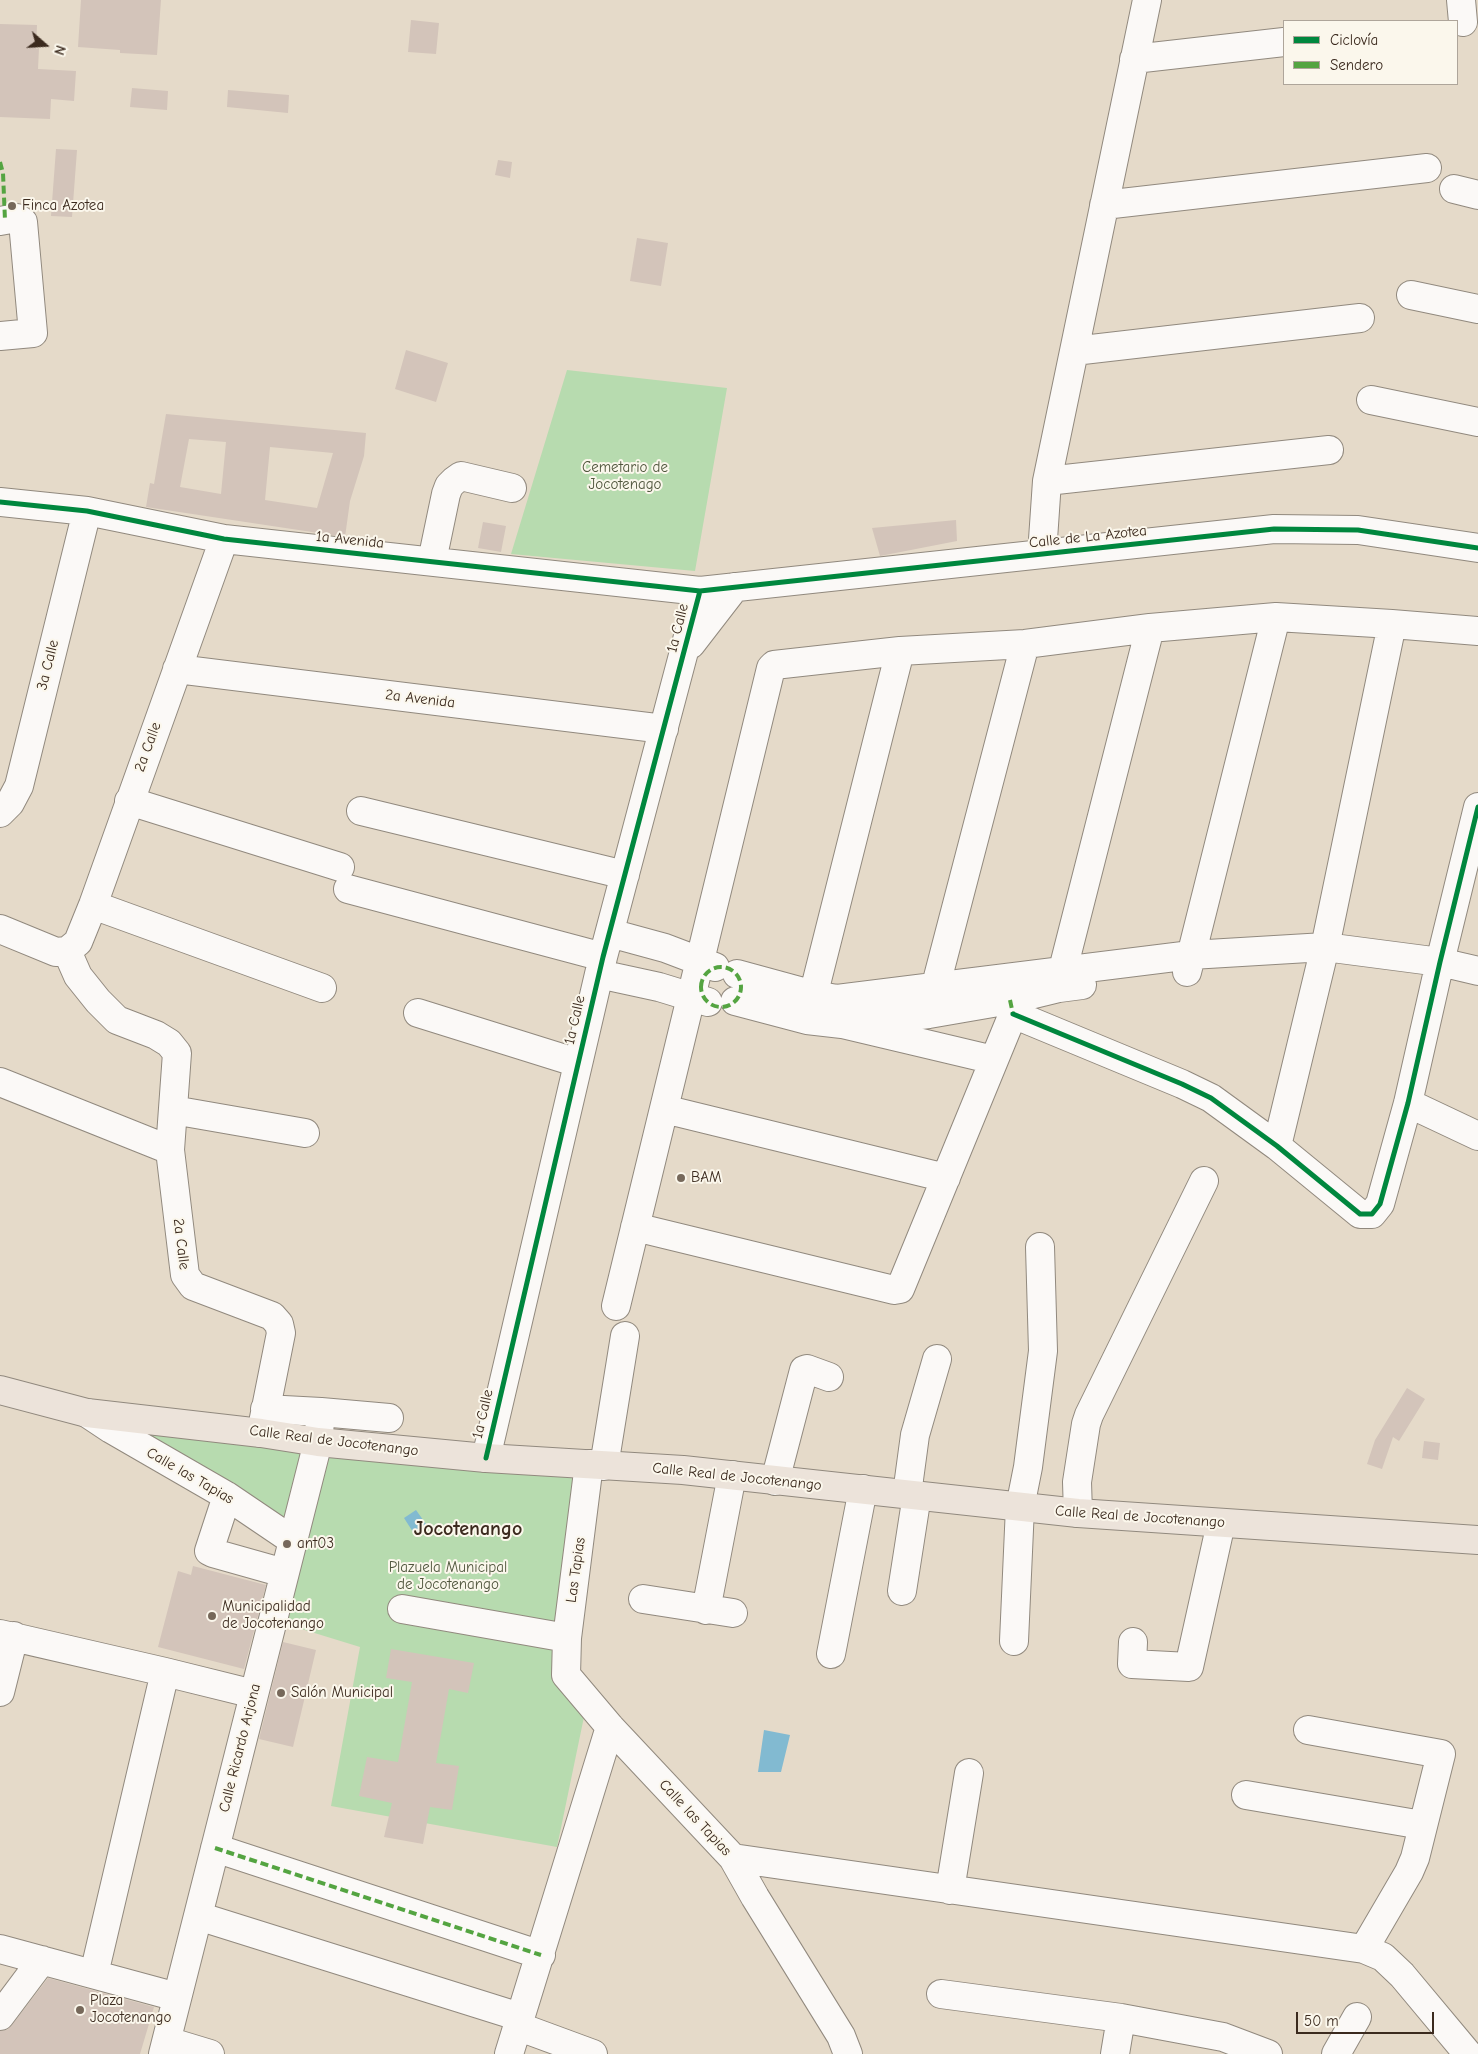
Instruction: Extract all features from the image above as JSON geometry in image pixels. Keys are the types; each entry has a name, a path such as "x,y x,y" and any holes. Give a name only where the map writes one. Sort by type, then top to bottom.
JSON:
{"main road":[{"name":"Calle Real de Jocotenango","path":"0,1390 87,1414 263,1421 318,1442 486,1458 732,1475 1078,1513 1478,1540"}],"street":[{"path":"1042,554 1047,481 1147,0"},
{"path":"1134,59 1283,42"},
{"path":"1104,205 1427,168"},
{"path":"0,221 17,218 23,222 33,333 0,336"},
{"path":"1411,295 1478,309"},
{"path":"1074,351 1360,318"},
{"path":"1372,400 1478,422"},
{"path":"1047,481 1329,450"},
{"path":"432,561 446,494 449,486 454,481 461,476 512,488"},
{"name":"1a Avenida","path":"0,502 87,511 224,539 700,590"},
{"name":"3a Calle","path":"0,814 10,802 20,779 87,511"},
{"name":"Calle de La Azotea","path":"700,590 1274,529 1358,530 1478,548"},
{"name":"2a Calle","path":"224,539 78,942 67,951 78,976 98,1001 118,1020 169,1043 177,1053 170,1150 185,1276 193,1286 272,1316 279,1324 281,1333 263,1421"},
{"path":"684,653 735,587"},
{"name":"1a Calle","path":"486,1458 604,955 700,590"},
{"path":"1189,965 1276,617"},
{"path":"616,1306 664,1109 699,999 717,967 771,668 776,663 900,651 1025,644 1150,628 1276,617 1392,624 1478,632"},
{"path":"1277,1146 1323,956 1392,624"},
{"path":"842,1024 1012,1007 1061,979 1150,628"},
{"path":"928,1014 1025,644"},
{"path":"811,1008 900,651"},
{"name":"2a Avenida","path":"177,669 664,729"},
{"path":"129,801 344,878 604,955 699,999 719,1006 735,1001 811,1008 837,999 936,986 1061,979 1189,965 1323,956 1438,970 1478,971"},
{"path":"1012,1007 1210,1098 1277,1146 1360,1214 1372,1214 1380,1204 1408,1104 1438,970 1478,807"},
{"path":"361,811 625,875"},
{"path":"92,905 322,988"},
{"path":"0,929 56,952 67,951"},
{"path":"604,955 665,948 717,967 811,1008 842,1024 994,1060"},
{"path":"717,967 740,979 741,991 735,1001"},
{"path":"1438,970 1478,990"},
{"path":"635,1227 894,1290 900,1289 994,1060 1012,1007"},
{"path":"418,1013 578,1063"},
{"path":"0,1082 170,1150"},
{"path":"1408,1104 1478,1136"},
{"path":"664,1109 946,1178"},
{"path":"173,1110 305,1133"},
{"path":"1078,1513 1077,1482 1089,1415 1204,1180"},
{"path":"1014,1641 1020,1507 1028,1467 1043,1351 1040,1247"},
{"name":"Las Tapias","path":"566,1675 567,1638 597,1465 625,1336"},
{"path":"902,1591 912,1495 915,1435 937,1360"},
{"path":"775,1481 804,1370 807,1369 829,1377"},
{"path":"263,1421 321,1412 389,1418"},
{"name":"Calle Ricardo Arjona","path":"165,2047 318,1442 321,1412"},
{"name":"Calle las Tapias","path":"87,1414 111,1430 227,1496 292,1540"},
{"path":"706,1610 732,1475"},
{"path":"832,1654 863,1489"},
{"path":"227,1496 209,1551 284,1573"},
{"path":"1133,1642 1132,1664 1189,1666 1220,1523"},
{"path":"643,1599 733,1613"},
{"path":"402,1608 567,1638"},
{"path":"0,1692 7,1635 254,1694"},
{"path":"94,1974 166,1672"},
{"name":"Calle las Tapias","path":"566,1675 610,1727 733,1858 841,2036 848,2054"},
{"path":"509,2054 610,1727"},
{"path":"1308,1730 1441,1754 1415,1858 1409,1872 1364,1949"},
{"path":"950,1890 969,1773"},
{"path":"1246,1795 1422,1825"},
{"path":"215,1848 541,1955"},
{"path":"733,1858 1364,1949 1383,1957 1402,1974 1468,2054"},
{"path":"198,1916 519,2022 593,2054"},
{"path":"0,1949 177,1996"},
{"path":"0,2016 42,1960"},
{"path":"941,1994 1121,2018 1223,2037 1268,2054"},
{"path":"1336,2054 1357,2017"},
{"path":"1115,2054 1121,2018"},
{"path":"165,2047 210,2054"}],"green space":[{"name":"Cemetario de Jocotenago","path":"567,370 727,388 695,571 511,554"},
{"path":"107,1421 308,1448 287,1529"},
{"name":"Plazuela Municipal de Jocotenango","path":"325,1453 573,1474 552,1675 585,1712 557,1847 331,1806 360,1647 282,1623"}],"water":[{"path":"416,1510 426,1524 413,1532 404,1518"},
{"path":"764,1730 790,1735 781,1772 758,1772"}],"building":[{"path":"81,0 161,0 157,55 120,53 120,50 78,47"},
{"path":"411,20 439,23 436,54 408,52"},
{"path":"0,24 37,25 36,49 39,48 38,69 76,71 74,101 51,99 50,119 0,117"},
{"path":"132,88 168,91 167,110 130,107"},
{"path":"228,90 289,95 288,113 227,107"},
{"path":"56,149 77,150 72,217 51,216"},
{"path":"498,160 512,162 510,178 495,175"},
{"path":"637,238 668,243 661,286 630,281"},
{"path":"406,350 448,363 436,402 395,389"},
{"path":"166,414 366,433 364,456 350,501 345,537 146,507 150,483 154,484","holes":["189,439 226,442 221,494 180,487","270,447 333,453 317,508 265,500"]},
{"path":"956,520 957,541 880,556 872,528"},
{"path":"483,522 506,526 501,552 478,548"},
{"path":"1407,1388 1425,1399 1399,1441 1393,1437 1382,1469 1367,1464 1375,1440"},
{"path":"1424,1441 1440,1443 1438,1460 1422,1458"},
{"name":"Municipalidad de Jocotenango","path":"193,1566 266,1585 244,1669 158,1647 178,1571 191,1575"},
{"name":"Salón Municipal","path":"283,1642 316,1650 293,1747 259,1739"},
{"path":"391,1649 474,1663 468,1693 449,1689 436,1763 459,1766 452,1810 430,1807 423,1844 384,1837 392,1803 359,1796 367,1757 398,1762 412,1682 386,1678"},
{"name":"Plaza Jocotenango","path":"48,1978 154,2007 140,2054 0,2054 0,2031 7,2030 12,2025"}],"marked path":[{"path":"0,162 3,173 5,220"},
{"path":"721,967 735,973 741,987 735,1001 721,1007 707,1001 701,987 707,973 721,967"},
{"path":"1010,1000 1013,1014"},
{"path":"215,1848 541,1955"}],"cycle path":[{"path":"0,502 87,511 224,539 700,591 1274,529 1358,530 1478,548"},
{"path":"486,1458 603,957 700,591"},
{"path":"1013,1014 1182,1084 1211,1098 1277,1146 1360,1214 1372,1214 1380,1204 1408,1103 1478,807"}],"place":[{"name":"Finca Azotea","path":"12,206"},
{"name":"BAM","path":"681,1178"},
{"name":"ant03","path":"287,1544"},
{"name":"Municipalidad de Jocotenango","path":"212,1616"},
{"name":"Salón Municipal","path":"281,1693"},
{"name":"Plaza Jocotenango","path":"80,2010"}],"district":[{"name":"Jocotenango","path":"468,1529"}]}
